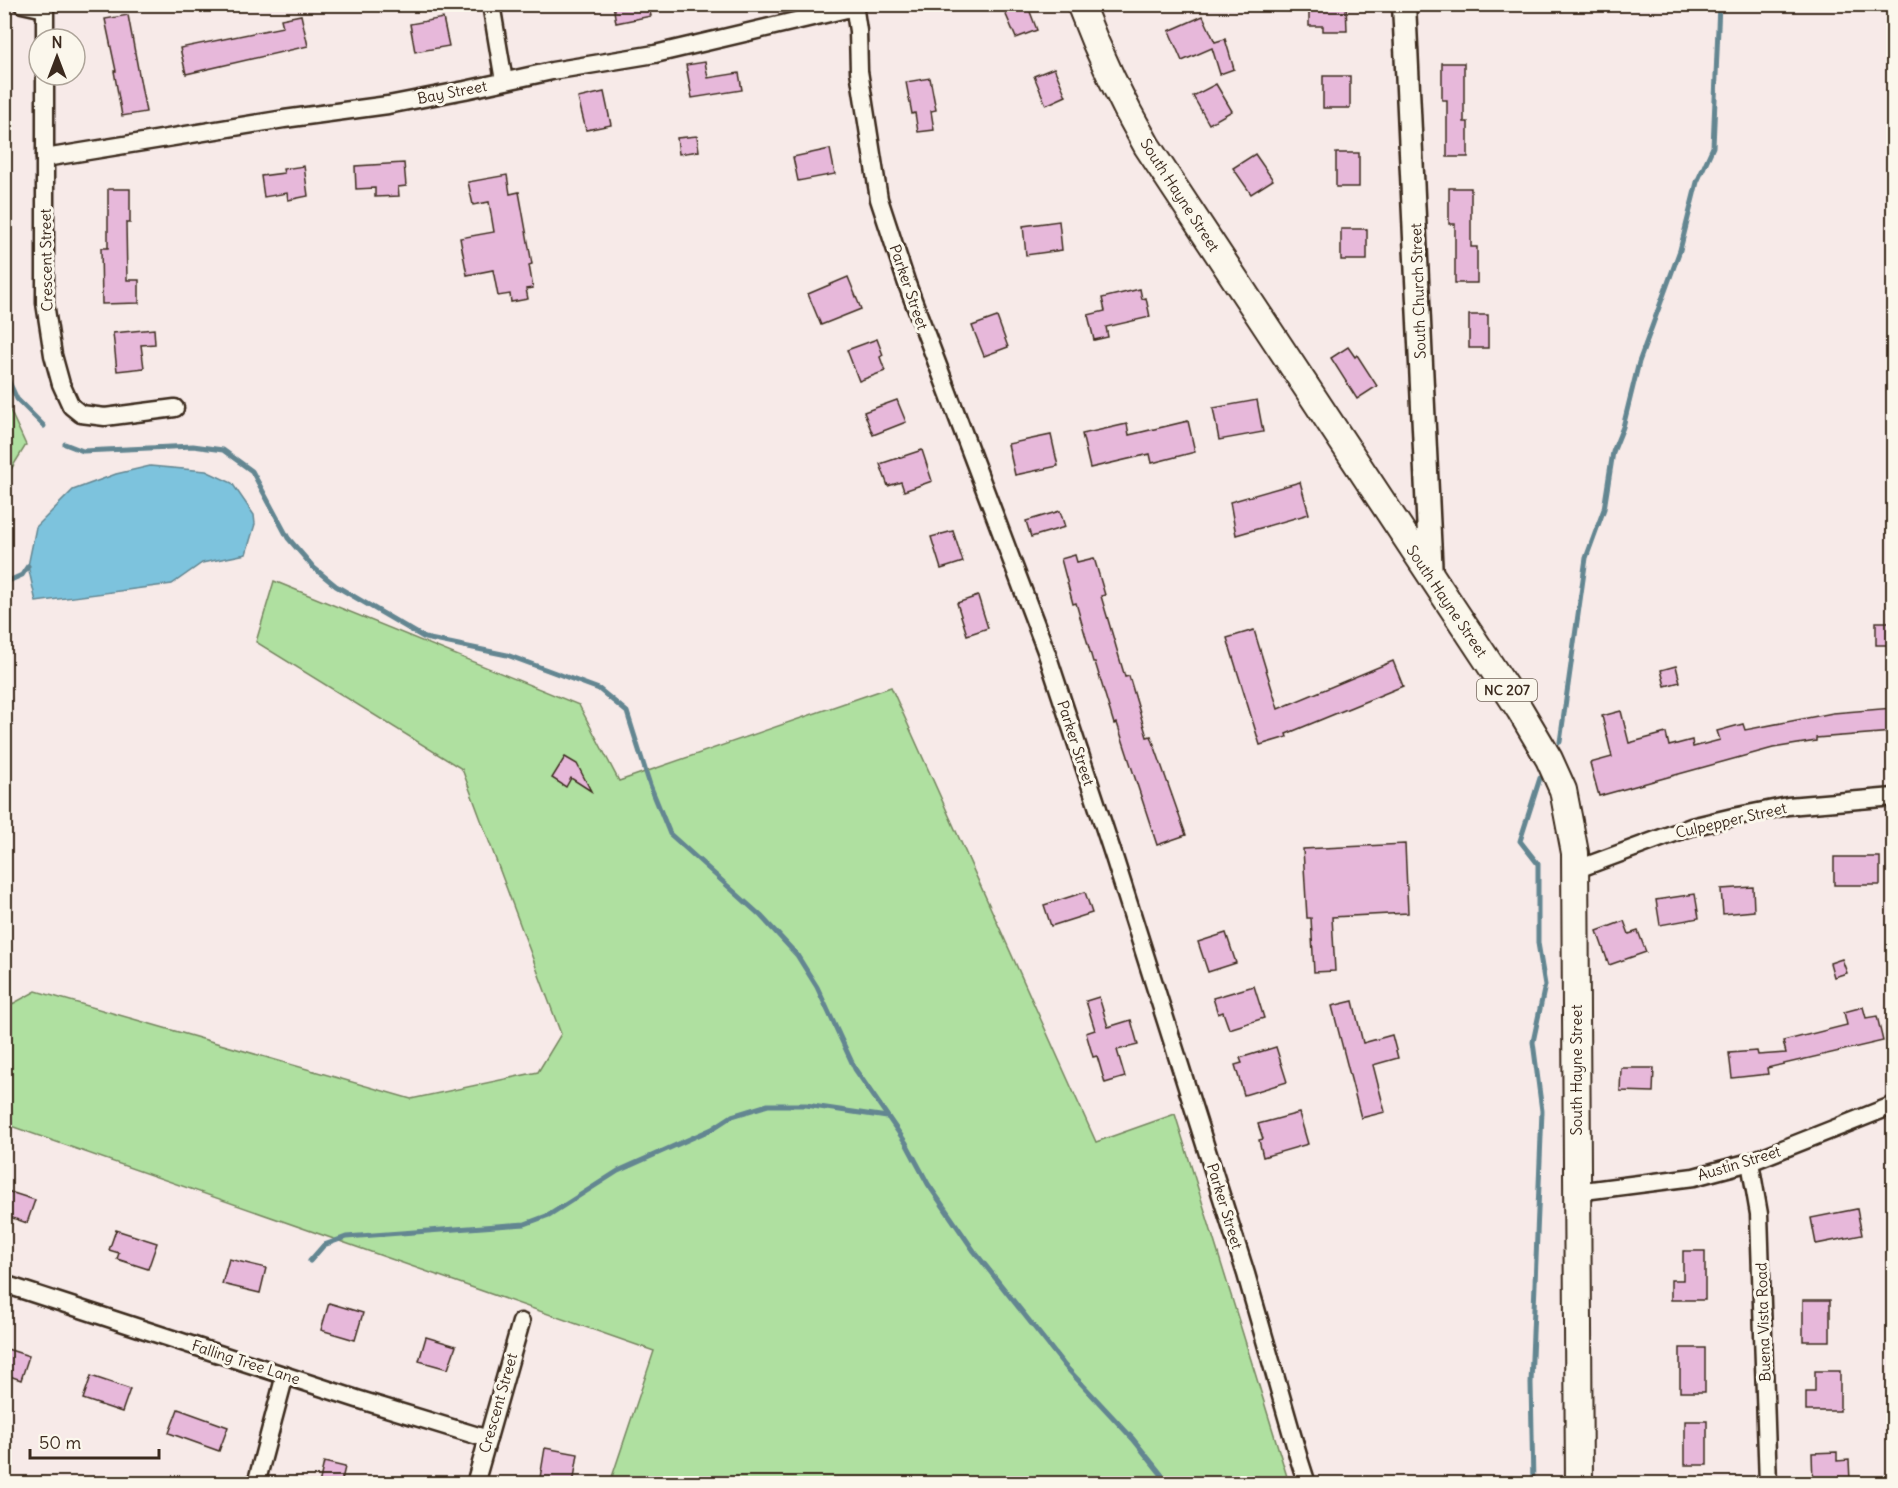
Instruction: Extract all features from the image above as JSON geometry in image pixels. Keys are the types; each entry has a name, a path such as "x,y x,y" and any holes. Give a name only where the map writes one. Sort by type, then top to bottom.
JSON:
{"main road":[{"name":"South Hayne Street","path":"1080,4 1096,46 1120,97 1148,146 1520,710 1549,759 1563,790 1575,853 1579,1484"}],"street":[{"path":"22,4 45,7 45,27"},
{"path":"490,4 504,81"},
{"name":"South Church Street","path":"1404,4 1431,577"},
{"name":"Bay Street","path":"45,158 284,119 388,105 552,71 655,54 854,6"},
{"name":"Parker Street","path":"854,6 858,31 859,71 879,199 907,284 1046,651 1183,1071 1246,1274 1307,1484"},
{"name":"Crescent Street","path":"45,87 45,303 52,355 61,384 71,406 81,414 105,417 175,408"},
{"name":"Culpepper Street","path":"1575,870 1691,827 1732,817 1788,806 1893,797"},
{"name":"Austin Street","path":"1576,1192 1694,1177 1750,1162 1893,1105"},
{"name":"Buena Vista Road","path":"1750,1162 1759,1214 1768,1484"},
{"name":"Falling Tree Lane","path":"4,1284 357,1399 488,1439"},
{"name":"Crescent Street","path":"475,1484 521,1322"},
{"path":"256,1484 285,1375"}],"green space":[{"path":"4,397 26,445 5,479 4,479"},
{"path":"274,581 579,705 619,781 891,687 1096,1142 1175,1114 1289,1483 610,1483 654,1351 5,1124 5,1008 36,991 411,1099 538,1072 561,1034 462,769 256,642"}],"water":[{"path":"150,466 206,471 232,483 254,515 255,524 246,554 202,563 172,584 36,602 28,566 36,527 73,490 116,474"}],"building":[{"path":"613,4 648,4 651,16 616,23"},
{"path":"1016,4 1027,4 1037,30 1016,38 1004,10"},
{"path":"1321,4 1346,4 1347,31 1323,31 1323,26 1309,26 1309,11 1321,11"},
{"path":"128,15 146,112 122,116 114,71 116,71 105,19"},
{"path":"301,15 308,46 186,74 180,48 283,27 281,19"},
{"path":"1203,16 1215,42 1225,39 1234,69 1220,74 1212,48 1182,61 1169,31"},
{"path":"443,18 449,46 415,52 410,24"},
{"path":"705,62 708,78 739,73 742,90 692,98 686,65"},
{"path":"1442,63 1464,63 1464,122 1468,122 1468,157 1447,157 1447,100 1442,100"},
{"path":"1054,68 1066,96 1046,105 1034,76"},
{"path":"1323,76 1350,76 1350,108 1323,108"},
{"path":"930,78 936,110 931,111 934,130 918,132 906,82"},
{"path":"1216,84 1232,111 1209,124 1193,96"},
{"path":"604,92 611,125 586,130 578,98"},
{"path":"697,136 699,151 679,154 677,138"},
{"path":"830,149 835,174 798,181 793,157"},
{"path":"1336,153 1359,153 1359,187 1336,187"},
{"path":"1255,154 1273,180 1251,194 1233,168"},
{"path":"404,163 406,186 398,187 399,196 375,197 375,188 356,189 355,166"},
{"path":"304,166 308,196 288,200 287,193 264,197 261,176 284,173 283,169"},
{"path":"507,175 510,194 519,192 532,264 529,265 533,288 526,289 528,299 511,302 510,294 498,296 493,270 467,275 460,238 494,232 489,202 473,205 468,182"},
{"path":"1449,188 1471,188 1471,247 1477,247 1477,283 1455,283 1455,224 1449,224"},
{"path":"108,189 130,189 130,223 126,223 127,280 139,280 139,303 102,304 101,248 108,248"},
{"path":"1059,221 1062,250 1026,255 1023,226"},
{"path":"1341,229 1367,229 1367,260 1341,260"},
{"path":"848,277 861,309 821,325 808,294"},
{"path":"1140,289 1142,299 1146,298 1150,317 1106,327 1108,337 1094,340 1088,315 1105,311 1102,298"},
{"path":"1469,315 1488,315 1488,348 1469,348"},
{"path":"997,317 1008,347 984,356 972,326"},
{"path":"154,329 155,344 141,345 144,368 117,371 113,333"},
{"path":"877,339 883,355 880,357 885,371 859,381 847,350"},
{"path":"1348,347 1355,357 1357,355 1377,386 1357,399 1331,358"},
{"path":"897,400 906,422 873,435 864,412"},
{"path":"1257,400 1263,432 1219,440 1213,408"},
{"path":"1188,421 1195,452 1152,463 1150,454 1090,468 1082,434 1127,424 1129,435"},
{"path":"1051,435 1058,466 1015,475 1008,444"},
{"path":"922,450 932,481 904,491 901,482 888,486 880,464"},
{"path":"1300,482 1309,514 1236,535 1230,502"},
{"path":"1060,511 1065,527 1031,537 1026,521"},
{"path":"953,531 963,562 941,569 931,537"},
{"path":"1075,555 1077,562 1094,558 1105,595 1101,596 1125,677 1129,676 1147,737 1151,736 1186,835 1157,845 1117,723 1114,724 1095,662 1093,662 1076,603 1073,604 1061,559"},
{"path":"978,596 988,628 967,635 957,603"},
{"path":"1876,622 1893,622 1893,645 1876,645"},
{"path":"1254,630 1278,709 1393,661 1403,686 1286,734 1287,737 1260,745 1227,638"},
{"path":"1676,666 1680,682 1665,686 1661,670"},
{"path":"1893,708 1893,732 1816,738 1816,741 1773,748 1599,796 1590,763 1612,757 1602,716 1621,711 1629,743 1666,733 1669,746 1692,740 1693,747 1720,740 1717,731 1743,724 1745,730 1833,713"},
{"path":"565,757 577,764 591,791 571,778 566,787 552,778"},
{"path":"1405,844 1408,913 1332,917 1335,971 1314,972 1311,918 1307,918 1303,849"},
{"path":"1834,857 1880,857 1880,885 1834,885"},
{"path":"1753,887 1754,911 1723,914 1721,889"},
{"path":"1085,892 1092,913 1051,926 1044,905"},
{"path":"1695,894 1699,918 1660,925 1656,900"},
{"path":"1624,921 1629,934 1638,931 1646,952 1609,965 1597,931"},
{"path":"1226,933 1236,963 1208,972 1198,942"},
{"path":"1842,959 1847,973 1834,977 1830,963"},
{"path":"1254,986 1264,1018 1229,1029 1223,1012 1218,1014 1213,998"},
{"path":"1099,997 1108,1027 1131,1020 1138,1045 1117,1050 1125,1077 1105,1083 1097,1056 1093,1057 1086,1033 1095,1030 1086,1001"},
{"path":"1353,1001 1363,1043 1392,1035 1398,1058 1373,1065 1385,1112 1361,1118 1332,1006"},
{"path":"1863,1007 1866,1018 1877,1016 1883,1041 1767,1068 1768,1074 1732,1078 1729,1053 1757,1051 1758,1055 1786,1053 1783,1041 1847,1025 1844,1012"},
{"path":"1276,1047 1287,1082 1244,1095 1235,1065 1242,1063 1240,1058"},
{"path":"1621,1068 1654,1068 1653,1092 1620,1091"},
{"path":"1299,1113 1308,1144 1263,1157 1259,1140 1263,1139 1258,1124"},
{"path":"4,1190 35,1200 27,1223 4,1215"},
{"path":"1857,1209 1862,1235 1816,1244 1811,1218"},
{"path":"116,1230 157,1243 148,1269 117,1259 119,1253 109,1250"},
{"path":"1683,1251 1705,1251 1705,1300 1671,1300 1671,1280 1683,1280"},
{"path":"229,1259 266,1268 260,1293 222,1284"},
{"path":"1803,1300 1830,1300 1830,1341 1803,1341"},
{"path":"329,1303 363,1313 355,1340 321,1330"},
{"path":"426,1337 456,1346 448,1369 419,1361"},
{"path":"4,1348 29,1356 21,1380 4,1374"},
{"path":"1680,1348 1705,1348 1705,1392 1680,1392"},
{"path":"1815,1371 1840,1371 1840,1411 1806,1411 1806,1392 1815,1392"},
{"path":"91,1376 130,1389 122,1412 83,1399"},
{"path":"178,1409 228,1427 219,1451 169,1433"},
{"path":"1685,1421 1707,1421 1707,1465 1685,1465"},
{"path":"545,1448 578,1454 573,1484 539,1484"},
{"path":"1837,1452 1837,1461 1849,1460 1850,1481 1813,1484 1812,1453"},
{"path":"324,1462 345,1467 341,1484 319,1484"}],"waterway":[{"path":"1560,742 1586,558 1604,509 1613,452 1623,427 1639,362 1680,250 1697,182 1713,147 1719,4"},
{"path":"4,371 17,399 44,426"},
{"path":"65,444 83,451 193,446 223,450 252,471 288,538 314,568 336,586 425,638 507,655 599,689 627,712 650,785 670,834 761,916 797,955 817,987 855,1069 906,1143 928,1184 974,1251 1065,1366 1133,1439 1169,1484"},
{"path":"4,583 22,575 28,566"},
{"path":"1533,1484 1531,1383 1542,1111 1533,1042 1545,985 1538,943 1538,864 1520,841 1540,778"},
{"path":"310,1261 324,1245 346,1237 525,1224 549,1215 618,1171 712,1129 732,1116 768,1105 806,1105 887,1117"}]}
